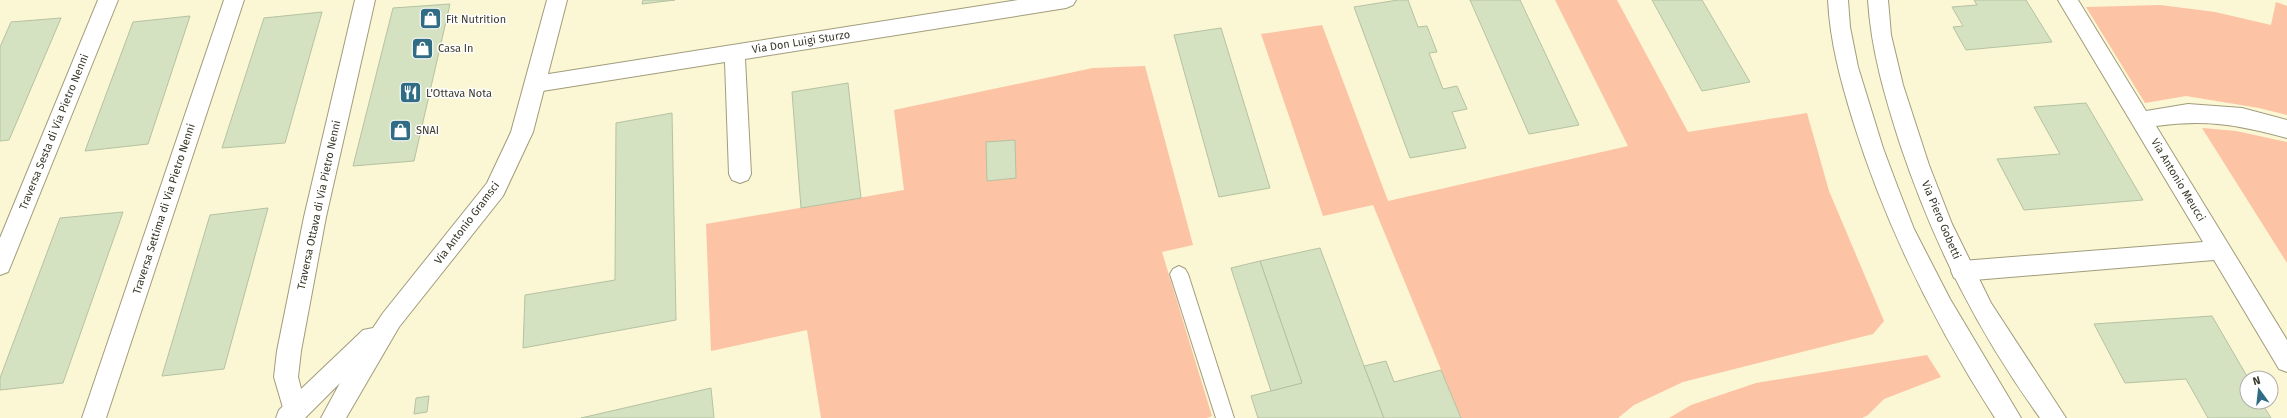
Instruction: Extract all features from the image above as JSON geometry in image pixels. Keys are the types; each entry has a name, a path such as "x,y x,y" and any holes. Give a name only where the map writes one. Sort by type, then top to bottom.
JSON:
{"street":[{"name":"Traversa Sesta di Via Pietro Nenni","path":"0,265 108,0"},
{"name":"Traversa Settima di Via Pietro Nenni","path":"94,418 234,0"},
{"name":"Traversa Ottava di Via Pietro Nenni","path":"291,414 286,377 289,351 315,217 365,0"},
{"name":"Via Antonio Gramsci","path":"391,320 495,189 522,132 536,84 556,0"},
{"name":"Via Don Luigi Sturzo","path":"536,84 1066,0"},
{"path":"1838,0 1839,23 1845,59 1871,149 1894,206 1940,306 1976,370 2009,418"},
{"name":"Via Piero Gobetti","path":"1878,0 1889,80 1914,153 1942,226 1962,271 2015,363 2054,418"},
{"name":"Via Antonio Meucci","path":"2068,0 2287,361"},
{"path":"735,52 740,174"},
{"path":"2142,120 2188,113 2242,117 2287,129"},
{"path":"1962,271 2220,250"},
{"path":"291,414 391,320"},
{"path":"332,418 391,320"}],"lane":[{"path":"1179,274 1225,418"}],"shaded area":[{"path":"1555,0 1617,0 1688,132 1807,113 1829,191 1884,321 1873,334 1683,382 1634,405 1618,418 1461,418 1373,205 1323,216 1261,34 1322,25 1388,201 1628,146"},
{"path":"2276,2 2287,6 2287,115 2259,108 2186,96 2145,103 2086,7 2160,5 2215,12 2271,25"},
{"path":"1145,66 1193,245 1162,252 1212,416 1207,418 821,418 807,330 711,351 706,224 904,190 894,110 1093,68"},
{"path":"2202,128 2236,131 2287,142 2287,263"},
{"path":"1927,355 1941,377 1884,399 1868,415 1862,418 1669,418 1691,405 1756,383"}],"building":[{"path":"643,0 675,0 642,4"},
{"path":"1398,0 1408,0 1418,27 1427,26 1437,52 1429,53 1443,89 1457,86 1467,109 1452,112 1466,148 1410,158 1354,7"},
{"path":"1470,0 1520,0 1579,125 1529,134"},
{"path":"1652,0 1702,0 1750,82 1702,91"},
{"path":"1974,0 2026,0 2052,42 1966,50 1953,27 1963,26 1952,7 1977,5"},
{"path":"450,4 414,161 353,166 393,8"},
{"path":"322,12 285,143 222,148 264,18"},
{"path":"190,16 148,144 85,151 133,22"},
{"path":"61,18 9,140 0,141 0,47 11,22"},
{"path":"1221,28 1270,188 1219,197 1174,35"},
{"path":"848,83 861,198 801,208 792,92"},
{"path":"2086,103 2143,200 2024,210 1997,159 2060,154 2034,107"},
{"path":"672,113 676,320 523,348 525,295 615,280 616,123"},
{"path":"1015,140 1016,178 987,181 986,142"},
{"path":"268,208 224,369 162,376 210,215"},
{"path":"123,212 63,383 0,390 0,378 60,218"},
{"path":"1320,248 1384,418 1258,418 1251,396 1302,383 1260,261"},
{"path":"1260,261 1302,383 1271,391 1231,268"},
{"path":"2212,316 2243,370 2239,370 2239,410 2266,410 2271,418 2208,418 2186,379 2125,383 2094,324"},
{"path":"1386,361 1394,382 1441,370 1461,418 1384,418 1364,366"},
{"path":"711,388 714,418 581,418"},
{"path":"429,396 427,412 414,414 416,398"}],"place":[{"name":"Fit Nutrition","path":"431,19"},
{"name":"Casa In","path":"423,48"},
{"name":"L'Ottava Nota","path":"411,93"},
{"name":"SNAI","path":"401,130"}]}
